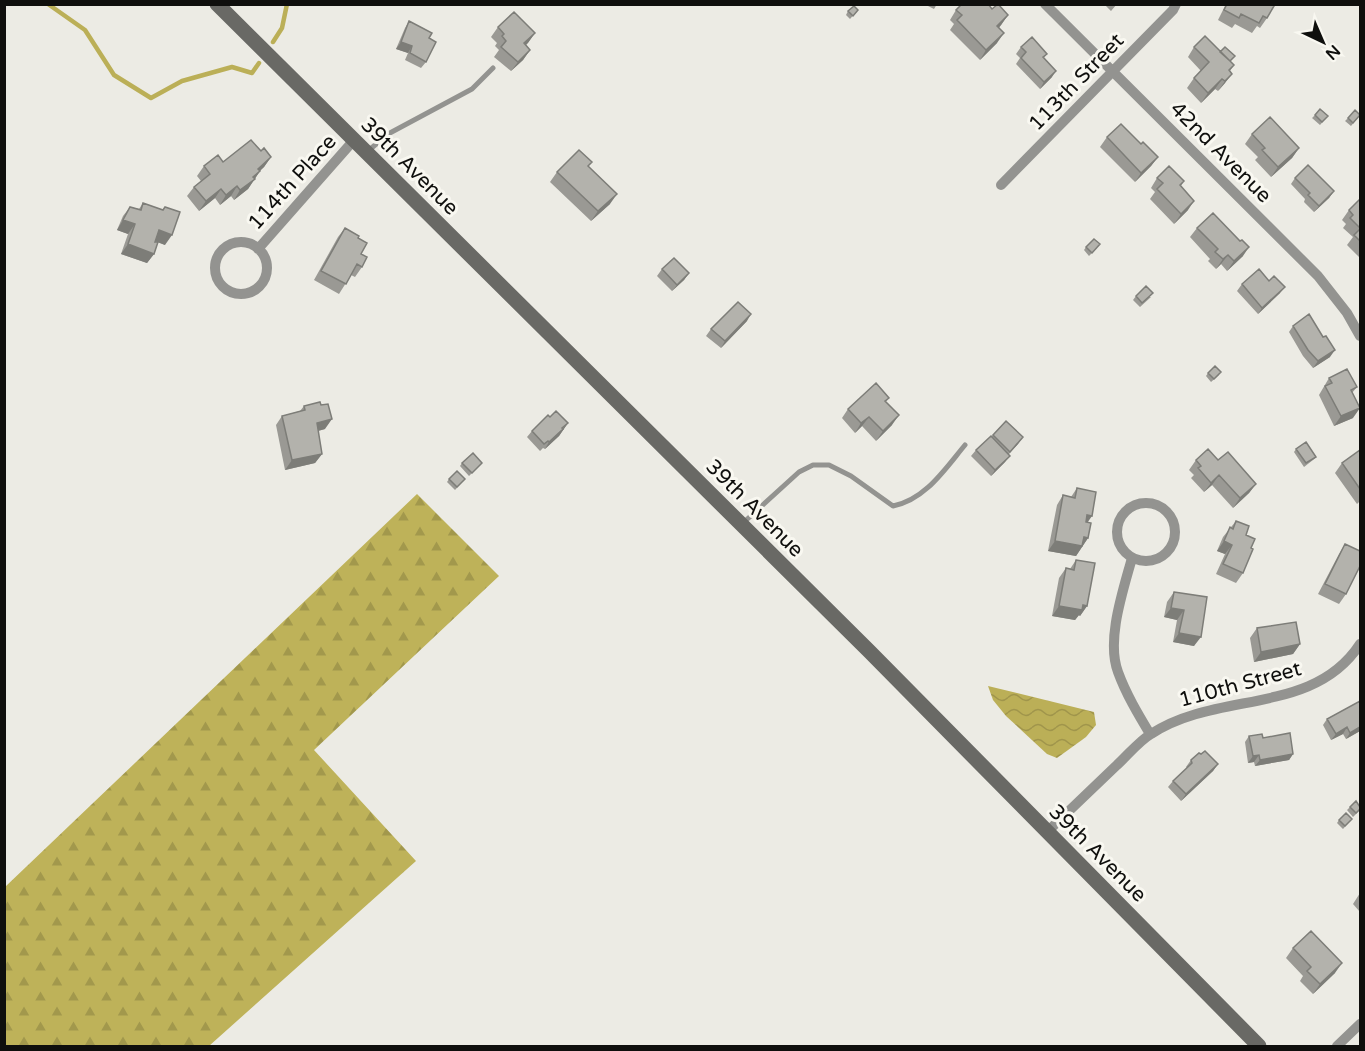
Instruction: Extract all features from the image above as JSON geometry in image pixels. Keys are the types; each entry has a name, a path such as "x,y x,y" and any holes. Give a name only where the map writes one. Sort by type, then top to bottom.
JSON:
{"main road":[{"name":"39th Avenue","path":"217,4 742,524 1259,1047"}],"street":[{"name":"42nd Avenue","path":"1045,4 1318,276 1347,313 1360,336"},
{"name":"113th Street","path":"1001,185 1173,10 1176,4"},
{"name":"114th Place","path":"258,249 354,140"},
{"name":"114th Place","path":"243,242 258,249 267,264 264,281 250,293 241,294 225,288 216,275 215,267 221,252 227,246 243,242"},
{"path":"1145,503 1163,508 1175,524 1176,534 1173,544 1160,559 1141,562 1132,558 1119,544 1117,525 1121,517 1127,509 1145,503"},
{"path":"1132,558 1120,600 1113,651 1121,680 1150,734"},
{"name":"110th Street","path":"1048,831 1150,734 1180,718 1218,707 1284,696 1312,685 1332,675 1360,644"},
{"path":"1337,1047 1360,1024"}],"lane":[{"path":"366,152 388,134 472,89 493,69"},
{"path":"742,524 799,472 813,465 829,465 851,476 893,506 905,504 922,494 965,445"}],"green space":[{"path":"417,494 499,576 314,750 416,861 209,1046 5,1046 5,887"}],"water":[{"path":"988,686 1094,712 1096,725 1086,737 1057,758 1047,754 1006,716 993,700"}],"building":[{"path":"962,4 988,4 992,9 998,4 1008,15 997,26 1004,33 986,50 957,20 962,15 956,10"},
{"path":"1227,4 1272,4 1274,6 1267,18 1263,16 1259,23 1241,14 1239,18 1224,10"},
{"path":"854,6 858,10 853,16 848,11"},
{"path":"514,12 535,33 524,43 530,50 518,62 501,47 506,41 498,27"},
{"path":"409,21 432,33 429,38 436,42 426,62 410,53 412,46 401,42"},
{"path":"1205,36 1234,65 1229,70 1232,74 1225,81 1222,79 1208,93 1194,78 1209,62 1194,47"},
{"path":"1032,37 1047,54 1043,57 1056,71 1044,82 1021,58 1026,52 1021,47"},
{"path":"1225,47 1235,56 1230,61 1220,52"},
{"path":"1320,109 1328,116 1322,122 1315,115"},
{"path":"1355,110 1360,115 1353,123 1348,118"},
{"path":"1270,117 1299,148 1278,167 1262,150 1265,148 1252,134"},
{"path":"1121,124 1158,157 1141,173 1107,137"},
{"path":"251,140 261,151 264,148 271,157 258,169 260,171 253,177 255,179 240,190 237,186 226,195 221,189 206,201 194,187 210,174 204,166 218,155 223,162"},
{"path":"579,150 592,162 588,166 617,194 598,211 557,172"},
{"path":"1308,165 1334,191 1319,206 1295,178"},
{"path":"1169,166 1184,181 1180,185 1194,201 1181,214 1157,189 1163,183 1157,178"},
{"path":"1360,199 1360,228 1350,218 1353,215 1349,210"},
{"path":"143,203 163,210 165,207 180,212 172,235 159,230 154,254 128,244 135,224 123,220 130,207 141,210"},
{"path":"1213,213 1240,241 1242,240 1249,247 1234,261 1228,255 1223,259 1215,252 1218,249 1197,228"},
{"path":"345,228 367,243 361,254 367,257 362,267 357,264 346,284 321,271"},
{"path":"1360,229 1360,241 1354,235"},
{"path":"1094,239 1100,244 1092,253 1086,247"},
{"path":"674,258 689,273 677,285 662,269"},
{"path":"1259,269 1269,281 1274,276 1285,287 1262,308 1242,284"},
{"path":"1146,286 1153,293 1142,303 1136,296"},
{"path":"738,302 751,314 725,341 711,329"},
{"path":"1309,314 1323,337 1326,336 1335,350 1318,361 1293,326"},
{"path":"1215,366 1221,372 1214,379 1208,373"},
{"path":"1347,369 1357,387 1351,390 1360,408 1341,416 1325,386 1332,383 1329,378"},
{"path":"876,383 889,398 885,401 899,415 883,431 869,417 861,423 848,409"},
{"path":"320,402 321,405 328,404 332,419 317,423 322,454 292,460 282,416 305,410 304,406"},
{"path":"556,411 568,423 544,444 532,431 548,415 550,417"},
{"path":"1006,421 1023,437 1010,452 993,435"},
{"path":"991,436 1010,456 995,470 976,450"},
{"path":"1306,442 1316,457 1306,463 1296,449"},
{"path":"1208,449 1218,460 1228,452 1256,484 1240,498 1219,475 1211,483 1198,468 1201,466 1196,460"},
{"path":"1360,450 1360,489 1342,463"},
{"path":"473,453 482,463 472,473 462,463"},
{"path":"457,471 465,479 457,487 449,479"},
{"path":"1077,488 1096,492 1092,516 1087,515 1086,522 1091,523 1088,538 1084,537 1082,546 1055,541 1063,495 1075,498"},
{"path":"1236,521 1249,526 1246,535 1255,539 1243,573 1223,564 1232,545 1224,541 1230,527 1233,529"},
{"path":"1345,544 1360,551 1360,566 1346,594 1325,584"},
{"path":"1076,560 1095,563 1087,606 1083,605 1082,610 1059,606 1066,568 1074,570"},
{"path":"1174,592 1207,597 1201,637 1179,633 1184,610 1171,608"},
{"path":"1296,622 1300,644 1261,652 1257,628"},
{"path":"1360,701 1360,727 1350,733 1347,727 1336,734 1327,719"},
{"path":"1290,733 1293,754 1260,760 1259,755 1253,756 1249,736 1262,734 1263,738"},
{"path":"1205,751 1218,764 1186,794 1173,781 1192,763 1191,760"},
{"path":"1356,801 1360,809 1356,813 1350,807"},
{"path":"1346,813 1352,819 1345,826 1339,820"},
{"path":"1311,931 1342,963 1320,984 1307,971 1311,967 1293,948"}],"waterway":[{"path":"48,4 85,30 114,75 151,98 182,81 232,67 252,73 259,63"},
{"path":"273,42 282,28 287,4"}]}
